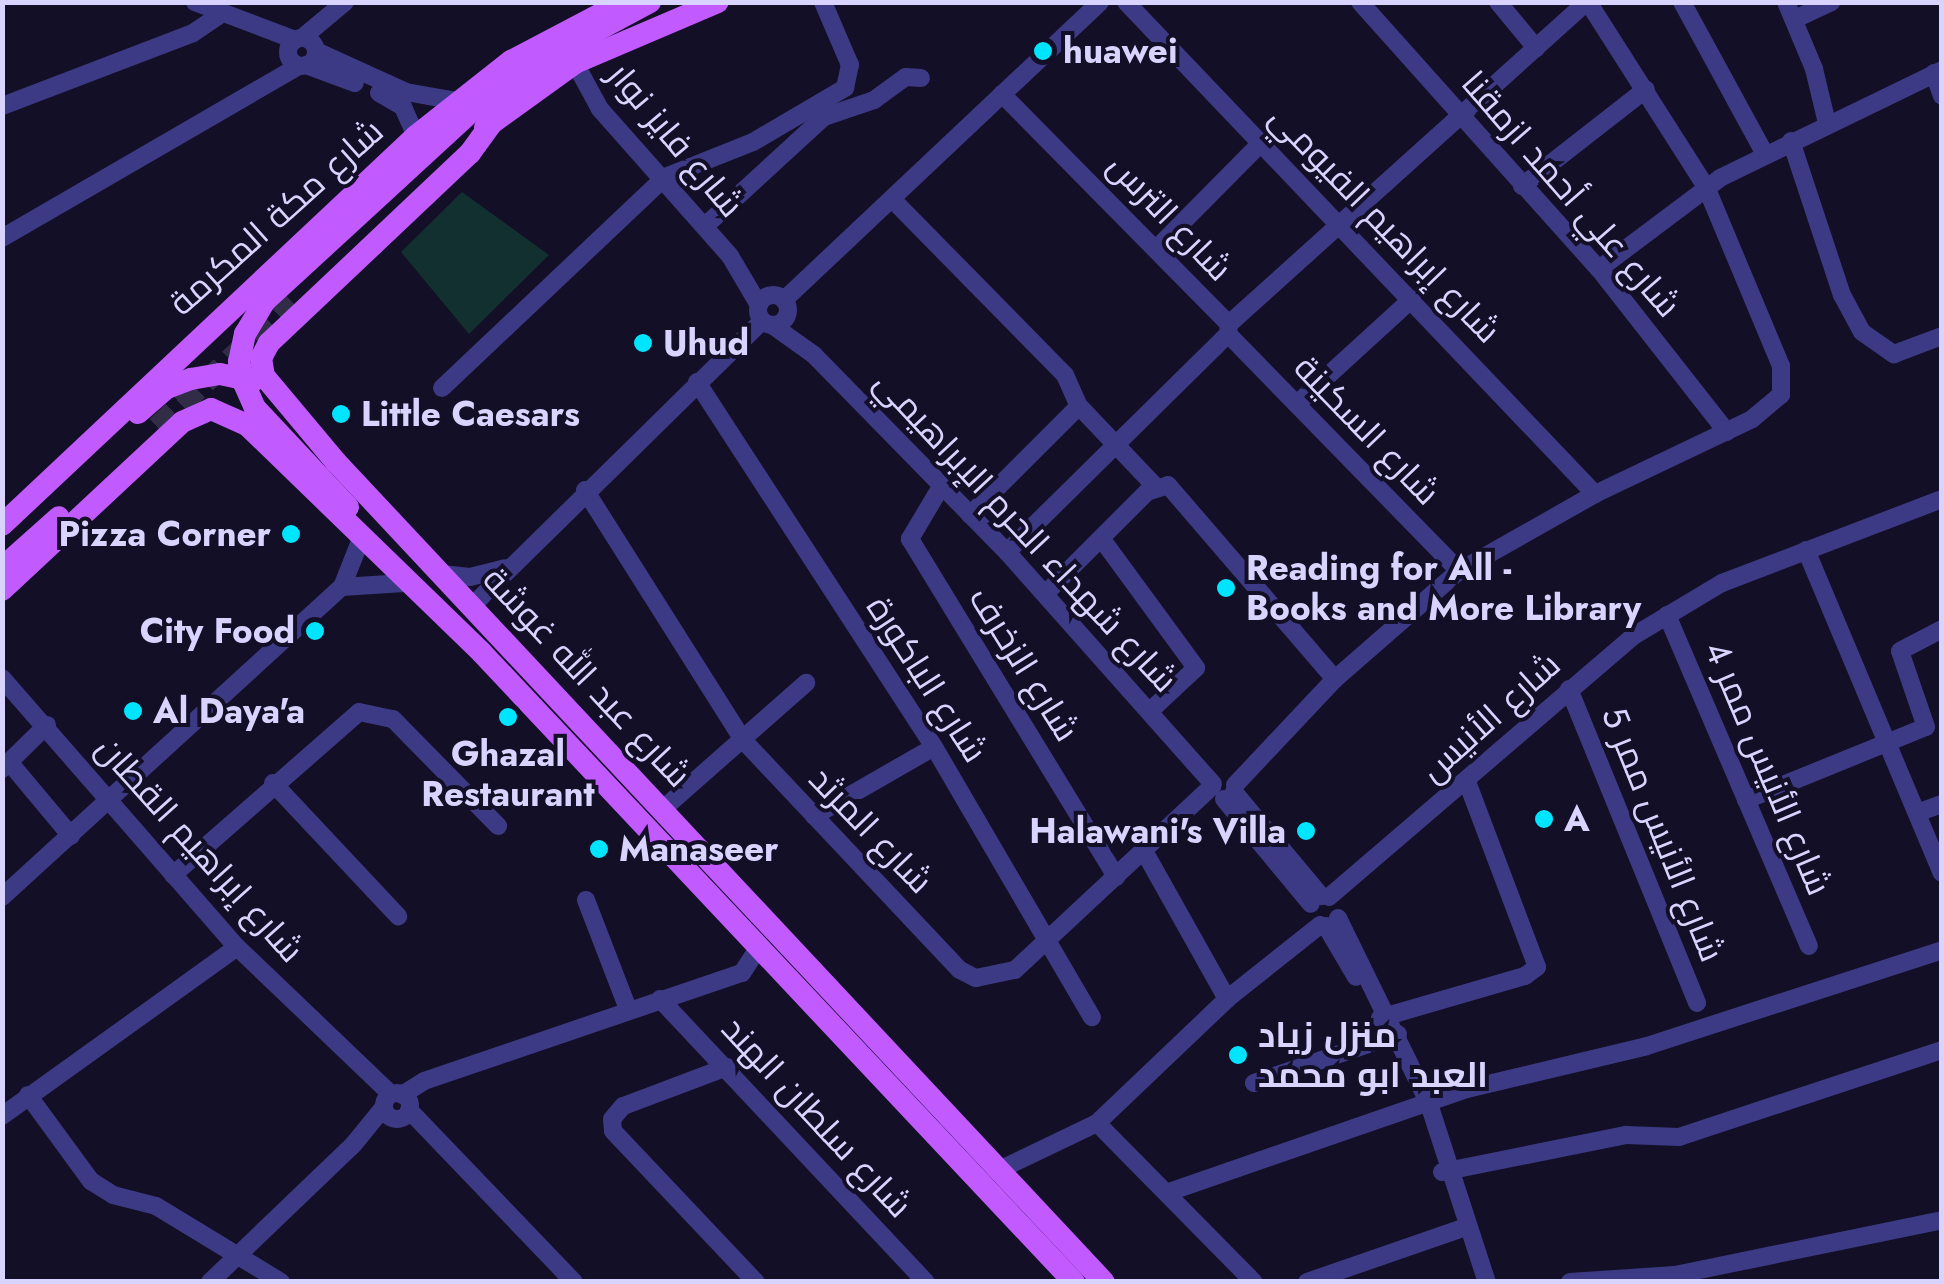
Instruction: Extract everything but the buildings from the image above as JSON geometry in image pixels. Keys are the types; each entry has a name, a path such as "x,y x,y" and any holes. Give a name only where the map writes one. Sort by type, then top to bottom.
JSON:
{"main road":[{"name":"شارع مكة المكرمة","path":"2,525 248,288 458,100 556,33 627,2"},
{"path":"482,653 255,408 239,362 245,334 264,302 472,111 572,54 650,2"},
{"path":"292,302 572,54 718,2"},
{"name":"شارع عبد الله غوشة","path":"494,120 470,153 280,333 265,350 261,367 277,396 312,436 1104,1282"},
{"path":"248,288 254,326 280,333"},
{"path":"2,540 150,402 191,378 220,374 256,382 277,396"},
{"path":"2,590 182,422 174,405 150,402"},
{"name":"شارع عبد الله غوشة","path":"182,422 198,412 227,412 482,653 1074,1282"},
{"path":"2,568 157,427"},
{"path":"286,466 290,440 312,436"}],"street":[{"path":"195,2 396,101 416,136"},
{"path":"442,388 665,177 753,142 848,83 850,65 823,2"},
{"path":"471,607 697,382 1100,2"},
{"name":"شارع إبراهيم الفيومي","path":"1126,2 1595,494"},
{"name":"شارع علي أحمد ازمقنا","path":"1360,2 1599,269 1728,432"},
{"path":"1498,2 1536,48"},
{"name":"شارع الترس","path":"1002,94 1157,248 1229,329 1587,2"},
{"name":"شارع المرثد","path":"585,490 743,740 960,970 976,978 1015,970 1144,851 1223,788 1334,679 1459,572 1595,494 1728,432 1776,403 1784,376 1706,187 1587,2"},
{"path":"1682,2 1764,154"},
{"path":"1827,123 1790,10 1831,2"},
{"path":"2,238 260,88 301,52 342,6"},
{"path":"2,106 193,34 220,15"},
{"path":"301,52 406,92 458,100"},
{"name":"شارع فايز نوار","path":"572,54 600,109 665,177 772,310"},
{"path":"1599,269 1706,187 1764,154 1938,72 1942,96"},
{"path":"705,226 832,112 874,100 906,77 921,78"},
{"path":"1522,186 1646,89"},
{"path":"1791,141 1842,295 1862,332 1894,354 1942,336"},
{"path":"753,142 770,166"},
{"path":"1157,248 1260,142"},
{"path":"892,200 1065,375 1080,406 1155,486 1174,489 1334,679"},
{"path":"1298,403 1412,299"},
{"name":"شارع شهداء الحرم الإبراهيمي","path":"772,310 1046,593 1223,788 1324,911 1384,1017 1424,1106 1487,1282"},
{"path":"1007,552 1229,329"},
{"name":"شارع السكينة","path":"1229,329 1459,572"},
{"name":"شارع الباكورة","path":"697,382 934,747 1050,938 1092,1017"},
{"path":"970,515 1080,406"},
{"name":"شارع الزخرف","path":"942,486 910,539 1116,877"},
{"path":"1046,593 1155,486"},
{"name":"شارع الأنيس","path":"1000,1170 1097,1123 1362,874 1570,689 1667,615 1722,582 1942,499"},
{"path":"1102,538 1196,668 1150,712"},
{"path":"2,897 342,587 361,539"},
{"path":"1806,550 1942,872"},
{"path":"442,574 470,577 506,568"},
{"path":"342,587 404,583"},
{"name":"شارع الأنيس ممر 4","path":"1667,615 1808,946"},
{"path":"1746,800 1888,745 1928,724 1900,651 1942,630"},
{"name":"شارع إبراهيم القطان","path":"2,678 237,947 574,1282"},
{"path":"662,808 806,683"},
{"name":"شارع الأنيس ممر 5","path":"1570,689 1697,1003"},
{"path":"173,876 346,719 384,712 498,826"},
{"path":"47,726 6,766 71,836"},
{"path":"814,816 934,747"},
{"path":"1384,1017 1525,976 1537,966 1468,782"},
{"path":"274,783 398,916"},
{"path":"1917,813 1942,804"},
{"path":"1144,851 1227,999"},
{"path":"586,900 628,1009"},
{"path":"2,1116 237,947"},
{"name":"شارع سلطان الهند","path":"210,1282 397,1106 451,1075 628,1009 742,973 758,948"},
{"path":"1170,1192 1424,1106 1647,1046 1942,950"},
{"name":"شارع سلطان الهند","path":"660,999 926,1282"},
{"path":"1254,1083 1393,1036"},
{"path":"1447,1171 1626,1135 1679,1137 1942,1050"},
{"path":"727,1066 622,1106 612,1119 613,1131 756,1282"},
{"path":"28,1096 90,1181 156,1206 281,1282"},
{"path":"1097,1123 1170,1192 1254,1282"},
{"name":"شارع شهداء الحرم الإبراهيمي","path":"1447,1171 1476,1282"},
{"path":"1570,1282 1675,1278 1942,1220"},
{"path":"1307,1282 1460,1228"}],"green space":[{"path":"462,192 549,255 469,334 401,252"}],"tunnel":[{"path":"157,427 292,302"}],"place":[{"name":"huawei","path":"1043,51"},
{"name":"Uhud","path":"643,343"},
{"name":"Little Caesars","path":"341,414"},
{"name":"Pizza Corner","path":"291,534"},
{"name":"Reading for All - Books and More Library","path":"1226,588"},
{"name":"City Food","path":"315,631"},
{"name":"Al Daya'a","path":"133,711"},
{"name":"Ghazal Restaurant","path":"508,717"},
{"name":"A","path":"1544,819"},
{"name":"Halawani's Villa","path":"1306,831"},
{"name":"Manaseer","path":"599,849"},
{"name":"منزل زياد العبد ابو محمد","path":"1238,1055"}]}
